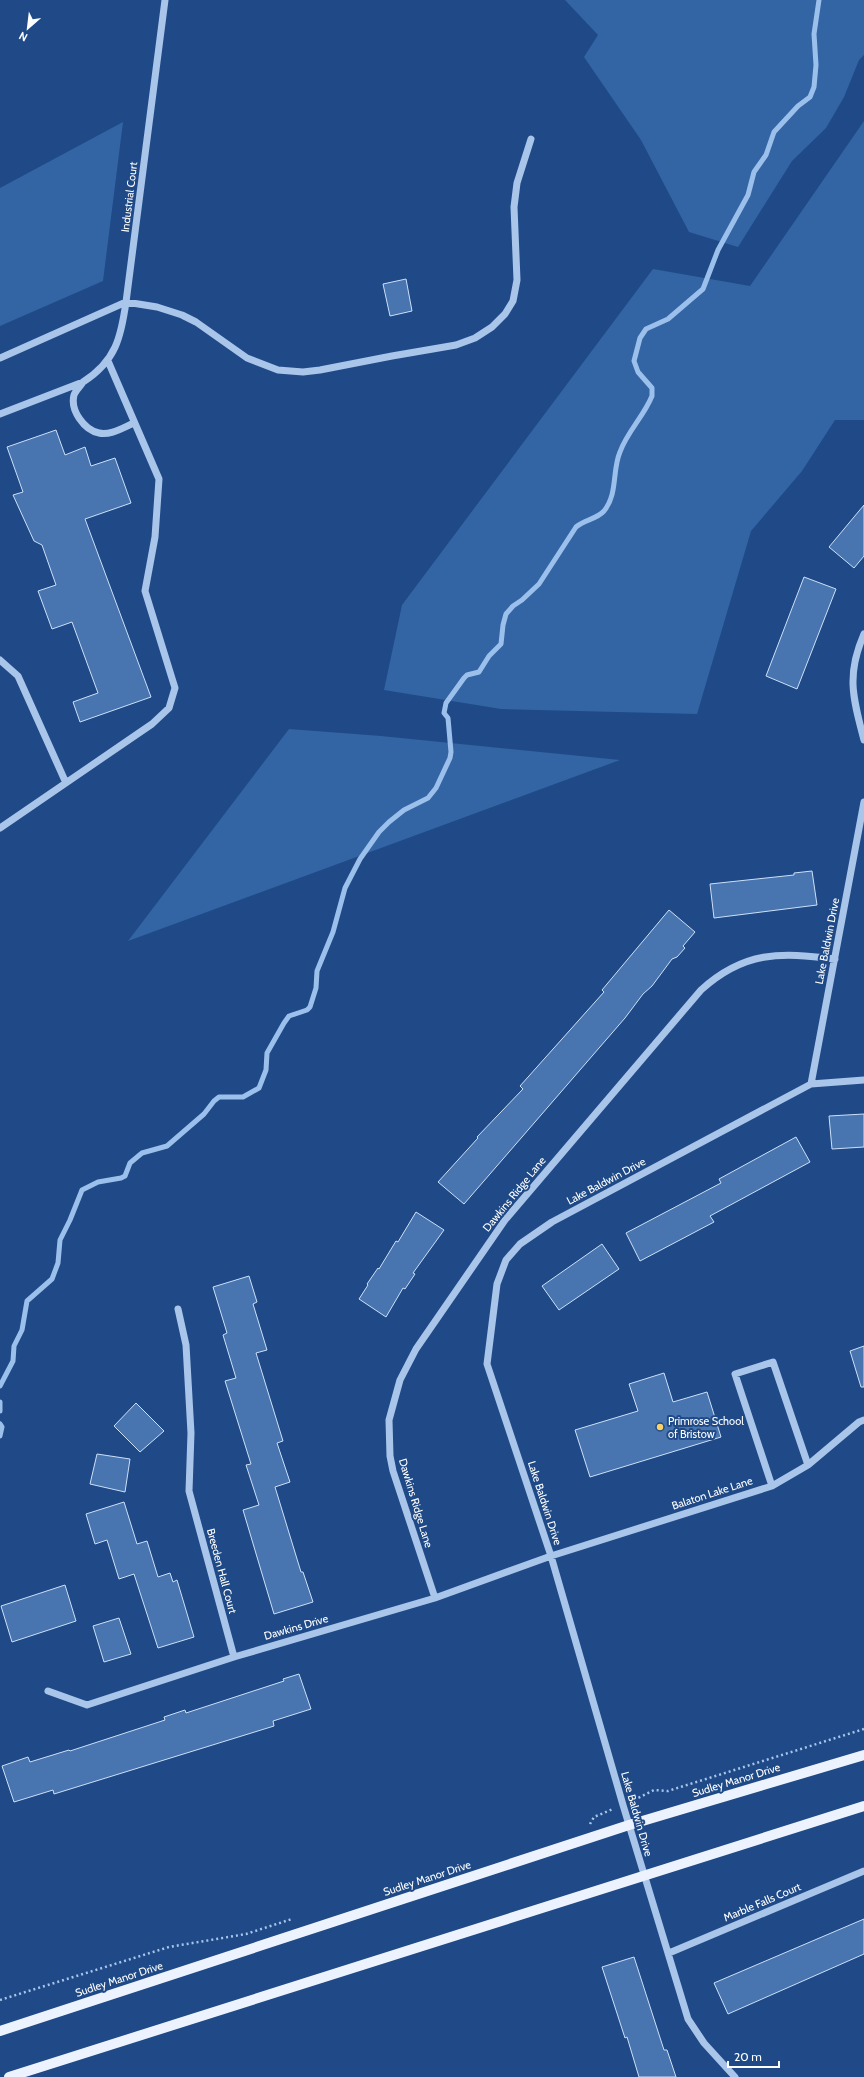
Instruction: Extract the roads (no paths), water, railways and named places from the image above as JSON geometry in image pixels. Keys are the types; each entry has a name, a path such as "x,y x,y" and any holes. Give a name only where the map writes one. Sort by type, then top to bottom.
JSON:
{"main road":[{"name":"Sudley Manor Drive","path":"0,2031 629,1824 864,1754"},
{"path":"9,2077 864,1806"}],"street":[{"name":"Industrial Court","path":"0,414 83,382 108,361 117,346 122,332 165,0"},
{"path":"0,358 126,302 158,306 182,315 196,322 247,358 278,370 303,372 320,370 456,345 475,338 492,328 505,314 513,301 516,289 514,207 517,183 532,139"},
{"path":"0,828 152,724 169,708 175,688 145,591 155,536 159,479 108,361"},
{"name":"Industrial Court","path":"83,382 74,394 74,404 80,420 90,429 99,433 110,432 134,423"},
{"path":"864,634 856,651 852,668 852,684 864,740"},
{"path":"0,660 18,676 66,783"},
{"name":"Lake Baldwin Drive","path":"811,1084 864,802"},
{"name":"Dawkins Ridge Lane","path":"435,1598 393,1471 390,1456 389,1420 394,1399 400,1380 416,1349 505,1220 701,990 727,970 754,960 790,954 835,959"},
{"name":"Lake Baldwin Drive","path":"736,2077 704,2044 688,2019 644,1875 551,1556 487,1364 497,1284 506,1260 520,1244 552,1222 811,1084 864,1080"},
{"name":"Breeden Hall Court","path":"178,1308 186,1345 191,1433 189,1491 234,1657"},
{"path":"772,1486 735,1374 772,1362 808,1465"},
{"name":"Balaton Lake Lane","path":"551,1556 772,1486 808,1465 859,1422 864,1420"},
{"name":"Dawkins Drive","path":"48,1691 87,1705 234,1657 435,1598 551,1556"},
{"name":"Marble Falls Court","path":"669,1953 864,1871"}],"waterway":[{"path":"0,1386 13,1361 14,1346 22,1330 27,1301 52,1279 58,1263 60,1240 82,1190 98,1182 125,1176 130,1163 142,1153 167,1146 204,1114 219,1097 243,1097 259,1088 266,1070 267,1053 284,1023 289,1016 307,1010 310,1007 316,988 317,971 333,932 345,888 360,859 379,832 389,822 404,810 428,798 436,788 450,758 451,752 448,718 444,713 446,703 464,678 467,675 479,672 489,656 501,644 506,614 513,606 522,600 539,584 576,527 604,511 613,490 616,466 620,452 652,396 652,388 638,372 634,361 640,338 646,329 668,319 703,289 718,250 748,195 754,172 766,155 774,132 798,106 810,97 814,87 816,65 814,34 819,0"},
{"path":"0,1402 0,1411"},
{"path":"0,1424 2,1427 0,1436"}],"place":[{"name":"Primrose School of Bristow","path":"660,1427"}]}
